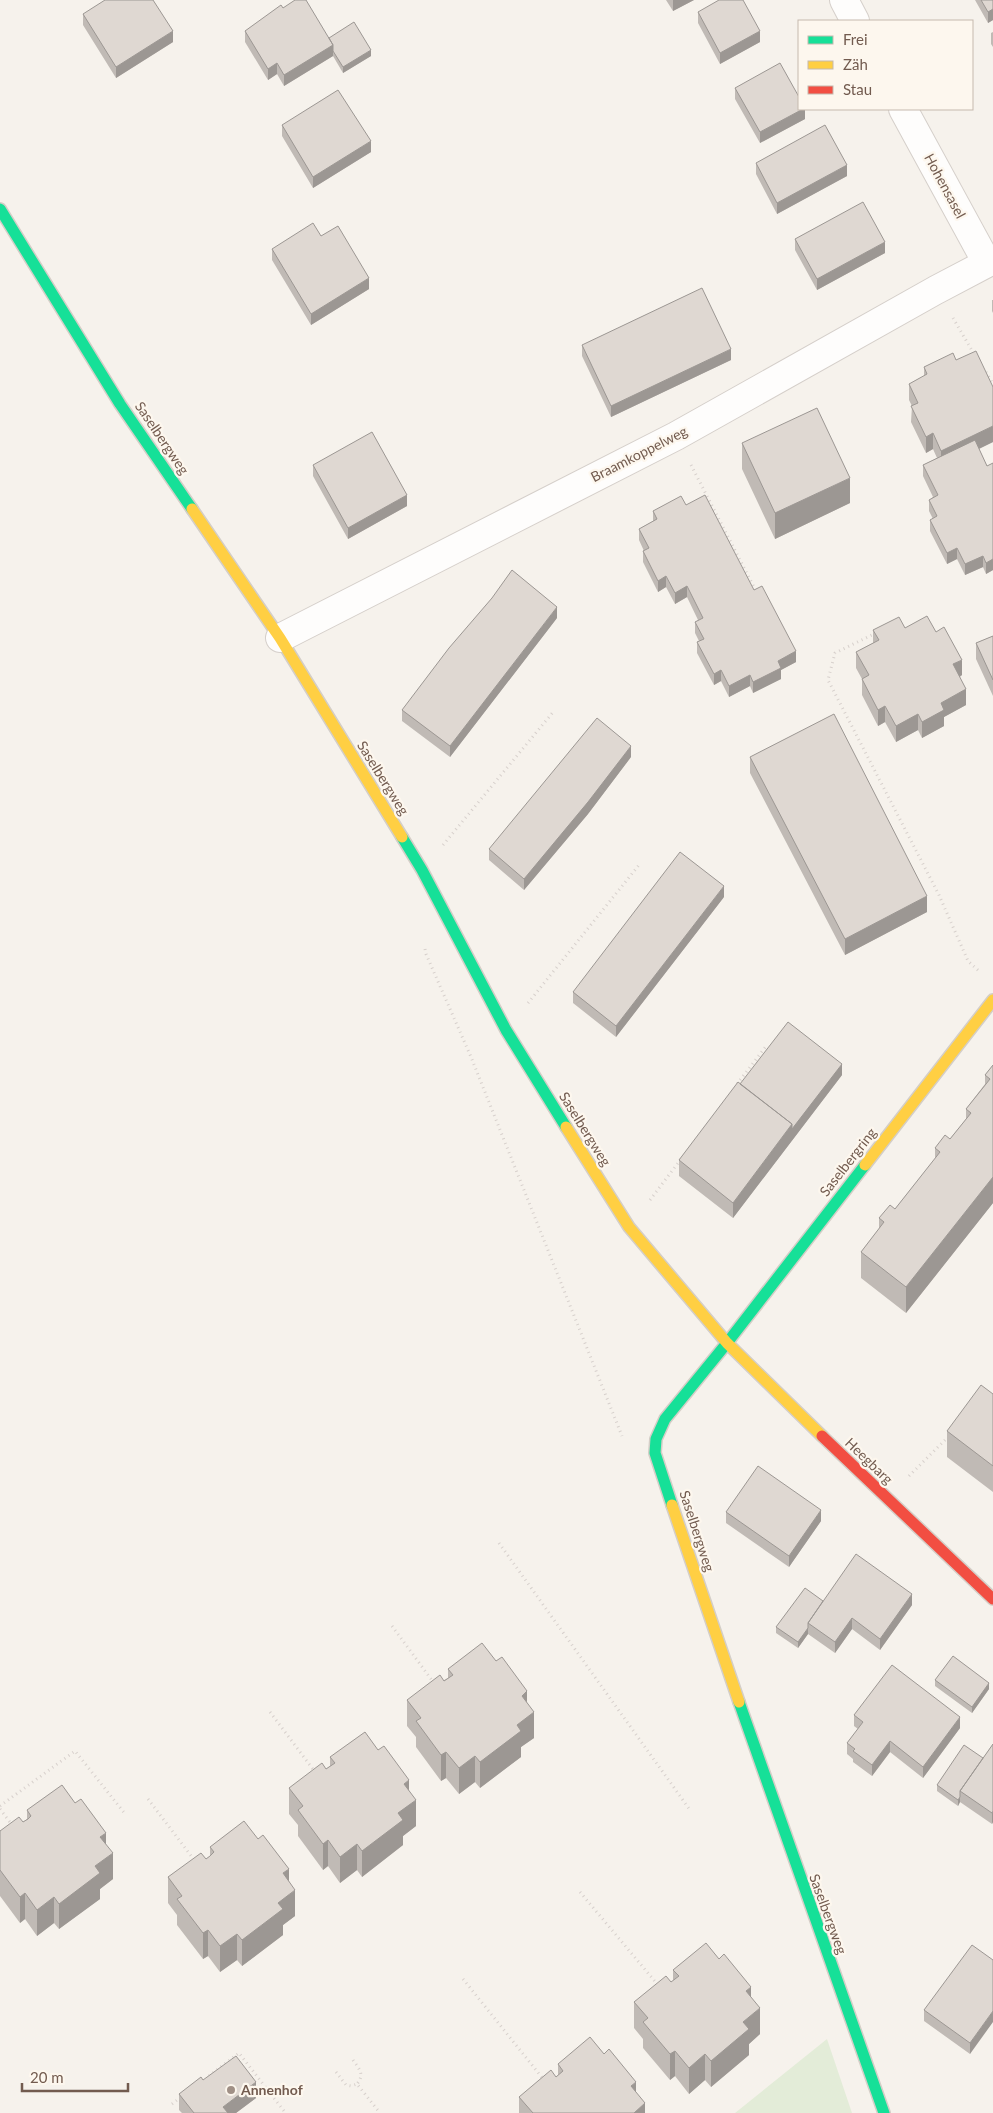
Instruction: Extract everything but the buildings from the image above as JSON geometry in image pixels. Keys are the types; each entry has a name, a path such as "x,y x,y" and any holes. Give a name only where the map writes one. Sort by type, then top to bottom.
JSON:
{"street":[{"path":"844,0 854,20"},
{"name":"Hohensasel","path":"904,110 990,262"},
{"name":"Saselbergweg","path":"0,209 120,404 280,638 422,870 506,1030 629,1228 726,1343 665,1419 655,1440 655,1453 758,1760 884,2113"},
{"name":"Braamkoppelweg","path":"280,638 676,436 936,290 990,262"},
{"name":"Saselbergring","path":"726,1343 993,1000"},
{"name":"Heegbarg","path":"726,1343 886,1500 993,1599"}],"path":[{"path":"936,290 977,358"},
{"path":"982,367 993,384"},
{"path":"676,436 757,593"},
{"path":"878,632 835,653 828,680 939,895 968,961 987,978"},
{"path":"422,870 554,711"},
{"path":"506,1030 639,865"},
{"path":"425,944 426,954 471,1057 623,1437"},
{"path":"737,1085 767,1045"},
{"path":"629,1228 683,1156"},
{"path":"886,1500 955,1430"},
{"path":"499,1543 690,1810"},
{"path":"392,1626 437,1688"},
{"path":"270,1712 320,1778"},
{"path":"16,1830 0,1807 75,1751 126,1815"},
{"path":"148,1799 199,1866"},
{"path":"580,1892 662,1990"},
{"path":"463,1979 548,2084"},
{"path":"202,2081 239,2053 284,2111"},
{"path":"336,2072 346,2085 357,2084 362,2073 353,2060"},
{"path":"209,2076 213,2081"},
{"path":"357,2084 380,2113"},
{"path":"172,2104 187,2092"}],"green space":[{"path":"827,2039 852,2113 735,2113"}],"traffic: fast":[{"path":"0,209 120,404 192,509"},
{"path":"402,837 422,870 506,1030 566,1127"},
{"path":"672,1505 655,1453 656,1439 665,1419 727,1343 865,1165"},
{"path":"739,1702 884,2113"}],"traffic: slow":[{"path":"192,509 280,638 402,837"},
{"path":"865,1165 993,1000"},
{"path":"566,1127 629,1227 727,1343 822,1436"},
{"path":"672,1505 739,1702"}],"traffic: jam":[{"path":"822,1436 993,1599"}],"place":[{"name":"Annenhof","path":"231,2090"}]}
